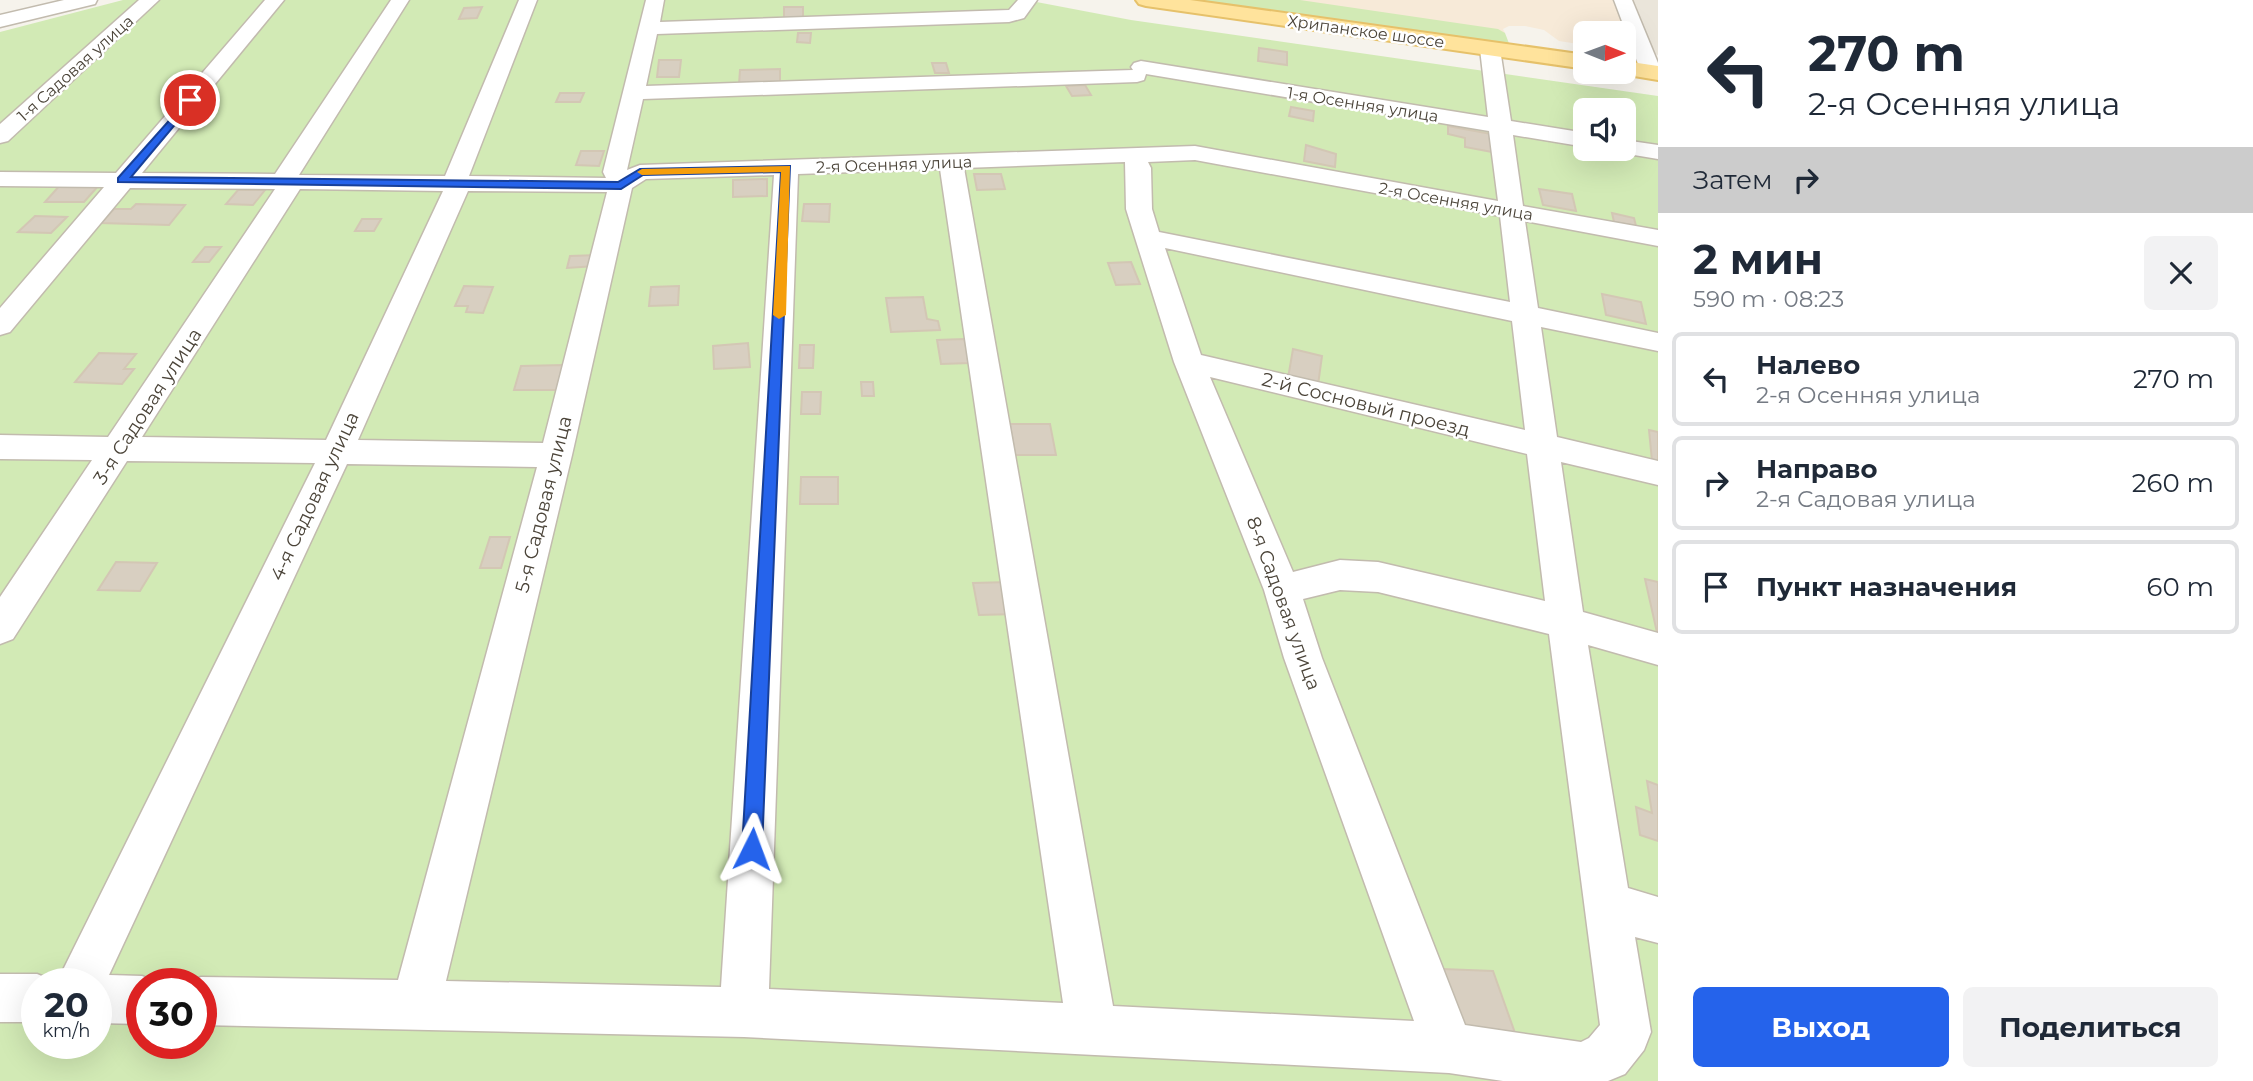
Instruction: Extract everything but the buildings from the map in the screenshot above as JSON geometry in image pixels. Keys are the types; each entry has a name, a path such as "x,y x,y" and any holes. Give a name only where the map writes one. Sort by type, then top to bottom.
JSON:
{"main road":[{"name":"Хрипанское шоссе","path":"1146,0 1573,60"},
{"path":"1636,70 1654,72"}],"street":[{"path":"0,21 88,0"},
{"name":"1-я Садовая улица","path":"0,136 150,0"},
{"path":"0,326 275,0"},
{"name":"3-я Садовая улица","path":"0,628 119,450 400,0"},
{"name":"4-я Садовая улица","path":"88,968 335,453 458,185 457,175 528,0"},
{"path":"651,14 1009,16 1017,14 1028,0"},
{"path":"1623,0 1649,42 1642,52 1654,72"},
{"name":"5-я Садовая улица","path":"415,1007 556,455 621,185 615,172 651,14"},
{"path":"217,1001 744,1012 1449,1048 1581,1067 1608,1056 1626,1032 1566,624 1490,49"},
{"name":"1-я Осенняя улица","path":"632,93 1139,72 1573,138"},
{"path":"1636,149 1658,152"},
{"name":"2-я Осенняя улица","path":"0,179 621,185 640,172 1195,153 1658,238"},
{"name":"8-я Садовая улица","path":"1134,156 1139,167 1139,209 1189,362 1282,590 1303,658 1449,1048"},
{"path":"951,161 1092,1029"},
{"path":"744,1012 786,168"},
{"path":"1148,237 1658,342"},
{"name":"2-й Сосновый проезд","path":"1189,362 1658,474"},
{"path":"0,447 556,455"},
{"path":"1282,590 1340,575 1378,577 1498,604 1658,649"},
{"path":"1609,906 1658,920"},
{"path":"0,998 21,998"}],"shaded area":[{"path":"1267,0 1617,0 1625,21 1573,21 1573,43 1559,41 1544,30 1525,26 1509,26 1503,29 1505,33"},
{"path":"1626,0 1658,0 1658,55 1642,52 1636,32 1636,21 1632,21"}],"green space":[{"path":"123,0 1026,0 1131,20 1658,96 1658,1081 0,1081 0,32"},
{"path":"1190,0 1300,0 1498,29 1505,33 1510,46"}],"slow traffic":[{"path":"642,172 786,168 779,315"}],"route":[{"path":"190,100 122,180 621,185 640,172 786,168 752,849"}]}
